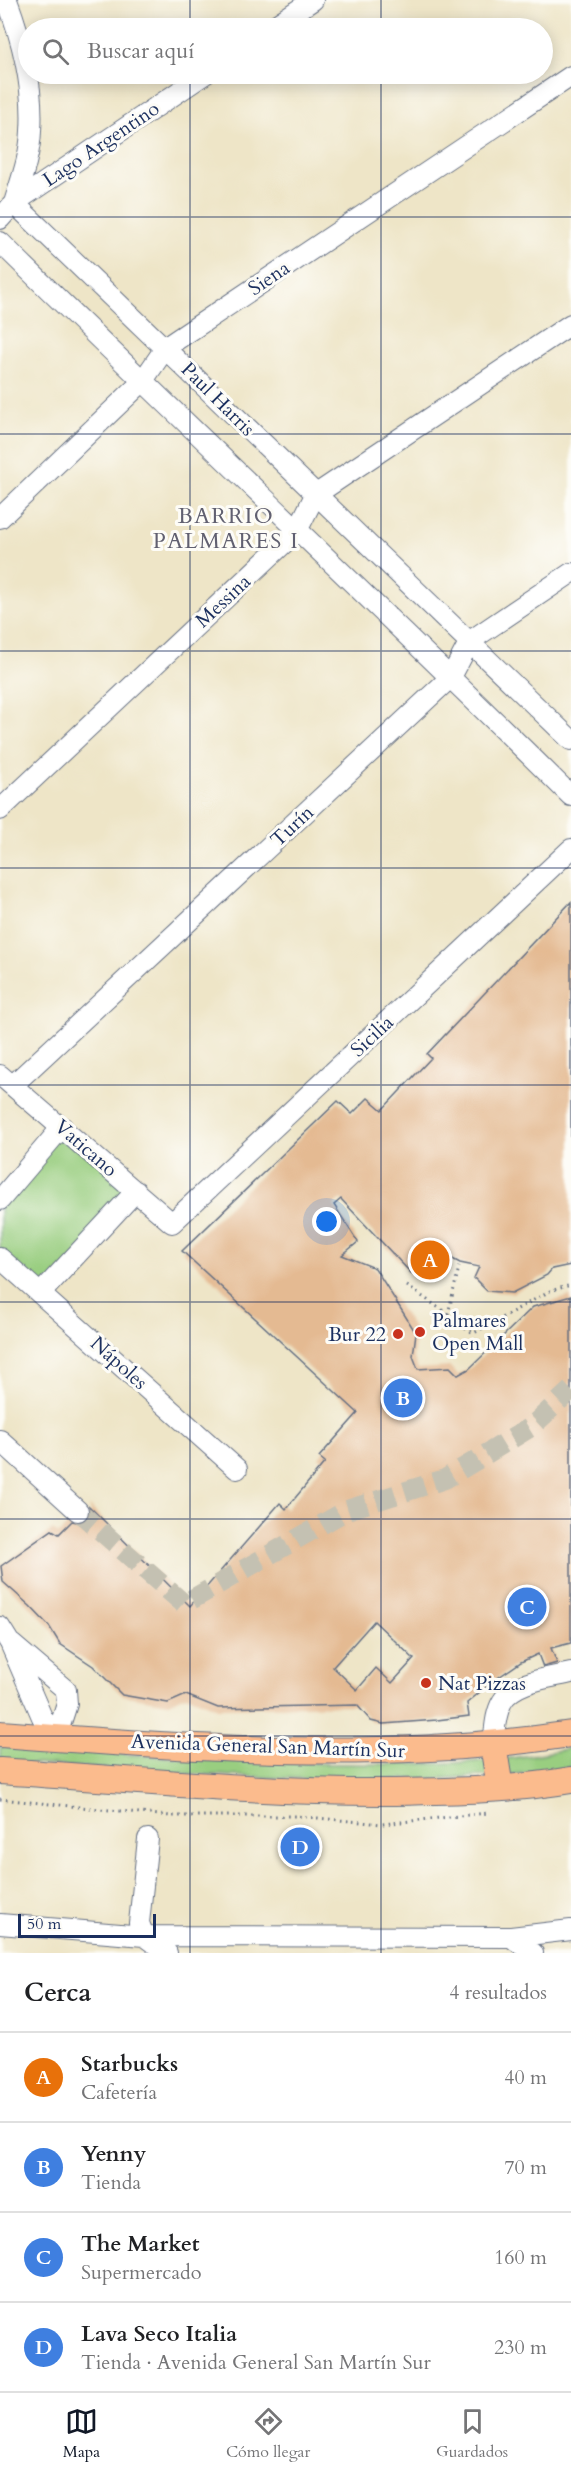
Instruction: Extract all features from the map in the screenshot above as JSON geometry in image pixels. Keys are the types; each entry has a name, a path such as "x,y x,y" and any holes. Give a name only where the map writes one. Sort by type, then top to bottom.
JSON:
{"main road":[{"name":"Avenida General San Martín Sur","path":"0,1734 312,1751 404,1751 493,1744 571,1734"},
{"path":"55,1774 56,1738"},
{"path":"493,1744 500,1788"},
{"name":"Avenida General San Martín Sur","path":"0,1771 157,1783 334,1792 500,1788 571,1780"}],"street":[{"path":"7,0 18,35"},
{"path":"286,18 313,0"},
{"name":"Siena","path":"0,519 142,382 166,347 571,76"},
{"path":"14,203 25,168 32,131 28,84"},
{"name":"Lago Argentino","path":"0,219 14,203 190,84"},
{"name":"Paul Harris","path":"14,203 166,347 315,495 571,740"},
{"name":"Paul Harris","path":"0,242 142,382 451,677 571,796"},
{"name":"Messina","path":"0,810 297,531 315,495 571,324"},
{"name":"Turín","path":"6,1080 451,677 470,641 571,573"},
{"name":"Sicilia","path":"172,1223 571,849"},
{"name":"Vaticano","path":"6,1080 172,1223"},
{"path":"0,1200 62,1127"},
{"path":"40,1293 136,1191"},
{"name":"Nápoles","path":"0,1258 237,1469"},
{"path":"0,1440 78,1511"},
{"path":"5,1635 66,1689 67,1704 56,1738"},
{"path":"5,1635 33,1699 56,1738"},
{"path":"493,1744 502,1700 524,1685 571,1673"},
{"path":"148,1839 139,1923 144,1936 167,1953"},
{"path":"0,1924 144,1936 511,1937 571,1930"},
{"path":"511,1937 533,1953"}],"path":[{"path":"448,1314 460,1263"},
{"path":"407,1286 448,1314 462,1327 474,1333 550,1292 571,1285"}],"green space":[{"path":"62,1127 136,1191 41,1293 0,1258 0,1200"},
{"path":"0,1747 298,1763 369,1764 485,1761 571,1748 571,1768 429,1779 286,1778 0,1762"}],"building":[{"name":"Palmares Open Mall","path":"571,902 571,1265 552,1269 547,1275 512,1293 487,1291 474,1278 479,1267 460,1263 445,1255 432,1279 411,1273 341,1199 334,1205 358,1242 342,1255 375,1268 416,1333 413,1356 418,1369 450,1367 458,1375 469,1369 533,1307 571,1296 571,1643 551,1648 557,1663 543,1667 538,1654 521,1662 493,1681 467,1703 469,1716 437,1720 383,1724 371,1721 357,1705 218,1708 186,1695 168,1703 122,1695 93,1666 60,1644 49,1626 3,1582 1,1566 52,1530 59,1534 72,1521 81,1523 90,1513 89,1506 190,1606 280,1503 286,1509 325,1462 319,1457 358,1413 182,1251 338,1101 352,1114 368,1098 382,1110 431,1058 427,1054","holes":["374,1621 414,1659 392,1683 376,1668 357,1690 333,1667"]}],"tunnel":[{"path":"78,1511 184,1604 347,1510 445,1479 531,1427 571,1390"}],"place":[{"name":"Starbucks","path":"430,1260"},
{"name":"Palmares Open Mall","path":"420,1332"},
{"name":"Bur 22","path":"398,1334"},
{"name":"Yenny","path":"403,1398"},
{"name":"The Market","path":"527,1607"},
{"name":"Nat Pizzas","path":"426,1683"},
{"name":"Lava Seco Italia","path":"300,1847"}],"district":[{"name":"BARRIO PALMARES I","path":"226,528"}]}
